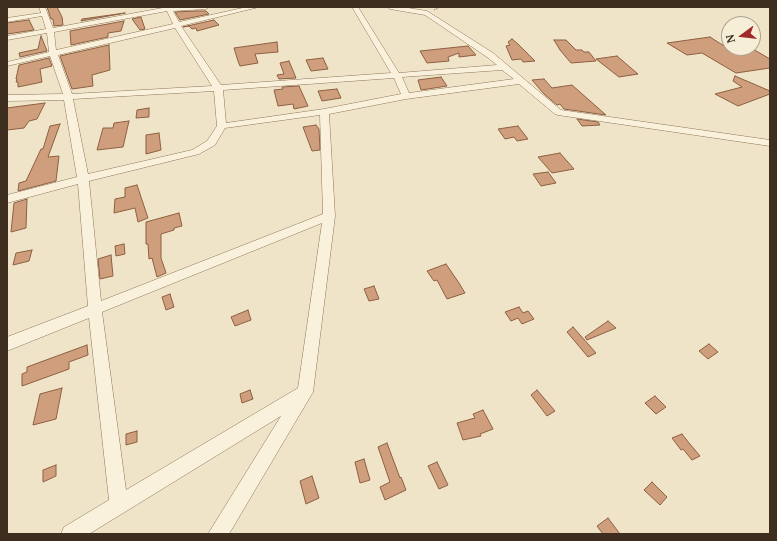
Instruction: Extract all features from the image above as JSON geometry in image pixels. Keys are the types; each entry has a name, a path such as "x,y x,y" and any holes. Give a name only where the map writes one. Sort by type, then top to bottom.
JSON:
{"street":[{"path":"132,7 135,15"},
{"path":"7,38 171,8 206,7"},
{"path":"7,64 256,7"},
{"path":"355,7 398,76 406,96"},
{"path":"390,7 427,13 490,55 558,112 770,143"},
{"path":"7,199 195,152 211,143 222,126 218,88 177,25 171,8"},
{"path":"7,20 43,10 50,30 53,53 68,96 83,179 96,309 120,505"},
{"path":"7,98 261,86 504,67"},
{"path":"222,126 324,112 406,96 521,81"},
{"path":"218,534 305,392 329,216 324,112"},
{"path":"7,344 329,216"},
{"path":"71,534 305,392"}],"building":[{"path":"47,7 57,7 62,17 63,25 54,26 53,19 51,19"},
{"path":"206,11 209,14 180,20 175,12"},
{"path":"125,13 81,21 82,19"},
{"path":"141,17 145,29 140,30 132,19"},
{"path":"29,20 34,30 7,34 7,23"},
{"path":"214,20 219,25 197,31 196,28 192,29 189,26 183,27"},
{"path":"124,21 121,31 108,33 108,37 71,45 70,31"},
{"path":"41,36 47,51 20,57 19,53 38,49"},
{"path":"710,37 721,44 721,56 761,56 761,54 770,59 770,68 736,73 702,53 687,55 667,43"},
{"path":"512,39 535,61 523,62 521,59 512,60 506,46 510,45 508,42"},
{"path":"554,40 566,40 576,50 589,52 596,61 571,63"},
{"path":"277,42 278,52 255,54 258,63 240,66 234,48"},
{"path":"109,45 110,70 92,75 93,86 72,89 60,56"},
{"path":"468,46 476,55 459,57 459,53 448,57 449,61 427,63 420,51"},
{"path":"617,56 638,74 619,77 596,59"},
{"path":"49,58 52,66 40,69 42,82 18,87 18,82 16,82 16,79 19,65"},
{"path":"323,58 328,69 311,71 306,60"},
{"path":"289,61 296,78 279,79 277,75 284,74 280,63"},
{"path":"735,76 770,91 770,94 738,106 715,94 742,87 733,81"},
{"path":"441,77 447,86 421,90 418,80"},
{"path":"544,79 552,88 572,85 606,115 564,109 560,104 557,105 544,94 532,80"},
{"path":"299,86 308,106 294,109 293,104 278,106 274,90 283,89 282,87"},
{"path":"337,89 341,98 322,101 318,91"},
{"path":"45,103 37,119 29,121 24,128 7,130 7,108"},
{"path":"149,108 149,117 136,118 137,110"},
{"path":"577,119 598,122 600,125 582,126"},
{"path":"129,121 123,147 97,150 103,128 113,128 114,123"},
{"path":"60,124 48,157 59,156 56,181 18,191 19,183 26,181 41,149 43,149 50,126"},
{"path":"316,125 319,129 320,150 312,151 303,127"},
{"path":"518,126 528,139 517,141 514,137 505,139 498,129"},
{"path":"159,133 161,150 146,154 146,135"},
{"path":"560,153 574,169 552,173 538,157"},
{"path":"548,172 556,183 541,186 533,174"},
{"path":"137,185 148,218 138,222 135,208 114,213 115,199 125,197 125,188"},
{"path":"27,199 26,228 11,232 14,203"},
{"path":"179,213 182,226 161,234 161,258 166,273 157,277 152,258 149,259 148,244 146,244 146,222"},
{"path":"124,244 125,254 116,256 115,246"},
{"path":"32,250 29,261 13,265 16,253"},
{"path":"111,255 113,276 100,279 98,259"},
{"path":"446,264 465,293 447,299 437,280 434,281 427,271"},
{"path":"374,286 379,299 369,301 364,289"},
{"path":"170,294 174,307 166,310 162,297"},
{"path":"519,307 523,313 528,311 534,319 522,324 518,318 511,321 505,312"},
{"path":"248,310 251,320 235,326 231,317"},
{"path":"608,321 616,328 587,340 585,337"},
{"path":"573,327 596,353 588,357 567,332"},
{"path":"709,344 718,352 708,359 699,351"},
{"path":"87,345 88,355 69,362 69,369 22,386 22,374 27,372 27,367"},
{"path":"62,388 56,419 33,425 40,394"},
{"path":"250,390 253,399 242,403 240,394"},
{"path":"537,390 555,411 547,416 531,395"},
{"path":"655,396 666,407 656,414 645,403"},
{"path":"483,410 493,429 480,434 481,436 463,440 457,423 475,418 473,414"},
{"path":"137,431 137,442 126,445 126,434"},
{"path":"682,434 700,456 692,460 683,449 681,450 672,438"},
{"path":"387,443 406,490 385,500 380,487 390,482 378,447"},
{"path":"364,459 370,480 360,483 355,462"},
{"path":"437,462 448,485 439,489 428,466"},
{"path":"56,465 56,476 43,482 43,470"},
{"path":"312,476 319,498 306,504 300,481"},
{"path":"652,482 667,497 660,505 644,490"},
{"path":"608,518 620,534 603,534 597,526"}]}
